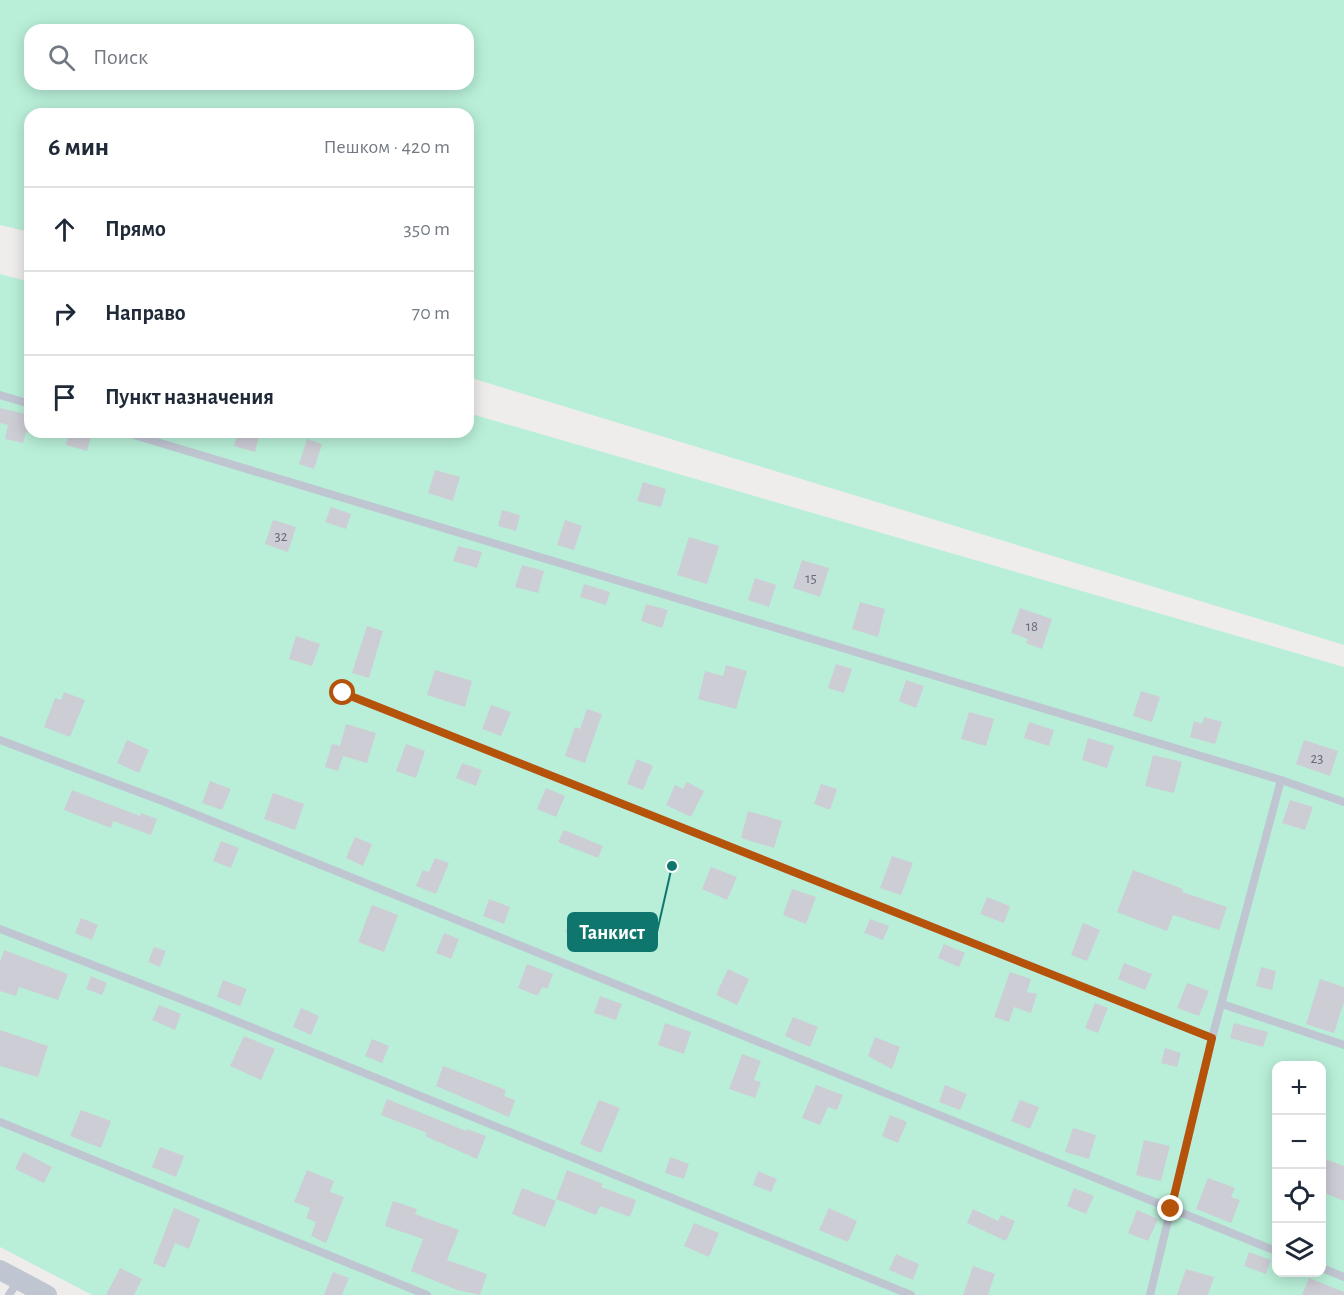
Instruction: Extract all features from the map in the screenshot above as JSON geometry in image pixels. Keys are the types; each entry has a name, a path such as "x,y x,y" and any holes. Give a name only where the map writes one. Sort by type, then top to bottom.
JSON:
{"street":[{"path":"0,1270 14,1288 47,1295"}],"lane":[{"path":"0,395 24,402"},
{"path":"144,438 1281,780 1344,802"},
{"path":"343,693 1212,1038"},
{"path":"0,740 165,802 1272,1249"},
{"path":"1150,1295 1212,1038 1281,780"},
{"path":"0,929 209,1010 911,1295"},
{"path":"1222,1004 1344,1045"},
{"path":"0,1122 427,1295"},
{"path":"1326,1270 1344,1277"}],"green space":[{"path":"0,0 1344,0 1344,645 474,379 474,108 24,108 24,231 0,225"},
{"path":"0,274 24,280 24,438 474,438 474,415 1344,667 1344,1295 92,1295 0,1247"}],"building":[{"path":"0,408 24,414 23,443 5,439 8,425 0,423"},
{"path":"68,438 90,438 87,451 66,445"},
{"path":"236,438 258,438 255,452 234,446"},
{"path":"307,439 322,444 314,469 299,464"},
{"path":"435,470 460,477 453,501 428,493"},
{"path":"643,482 666,489 661,507 637,501"},
{"path":"331,507 351,514 346,529 325,522"},
{"path":"502,510 520,515 516,531 498,526"},
{"path":"273,520 296,527 288,552 265,544"},
{"path":"565,520 582,526 574,550 557,545"},
{"path":"689,537 719,546 707,584 677,575"},
{"path":"458,546 482,552 477,568 453,561"},
{"path":"802,560 829,568 820,597 793,588"},
{"path":"522,565 544,571 538,593 515,587"},
{"path":"755,578 776,585 769,607 748,600"},
{"path":"584,584 610,592 606,605 580,597"},
{"path":"860,602 885,609 878,637 852,629"},
{"path":"646,604 668,610 662,628 641,621"},
{"path":"1020,608 1052,619 1042,649 1026,643 1028,639 1011,633"},
{"path":"367,626 383,631 369,678 352,673"},
{"path":"296,636 320,644 312,666 289,659"},
{"path":"836,664 852,669 844,693 828,688"},
{"path":"726,665 747,671 736,709 698,699 705,671 723,676"},
{"path":"435,670 472,681 465,707 427,695"},
{"path":"906,680 924,686 916,708 899,701"},
{"path":"1141,691 1160,697 1152,722 1133,716"},
{"path":"64,692 85,700 70,737 44,727 55,698 61,700"},
{"path":"491,705 511,712 501,736 482,729"},
{"path":"587,709 602,714 585,763 565,756 575,727 580,729"},
{"path":"969,712 994,719 986,746 961,739"},
{"path":"1204,717 1222,722 1215,744 1190,737 1194,721 1202,724"},
{"path":"1029,722 1054,730 1049,746 1024,738"},
{"path":"346,724 376,733 367,763 343,756 338,771 325,767 332,744 340,746"},
{"path":"1088,738 1114,746 1107,768 1082,760"},
{"path":"127,740 149,750 139,773 117,763"},
{"path":"1304,740 1338,751 1330,776 1296,764"},
{"path":"406,744 425,751 416,778 396,771"},
{"path":"1153,755 1182,762 1174,793 1145,786"},
{"path":"637,759 653,766 643,790 627,784"},
{"path":"462,763 482,770 476,786 456,778"},
{"path":"210,781 231,789 222,810 202,803"},
{"path":"687,782 704,791 691,817 666,805 675,785 683,789"},
{"path":"821,784 837,789 830,810 814,804"},
{"path":"546,788 565,796 556,817 537,809"},
{"path":"72,790 140,816 141,813 157,819 151,835 113,821 111,828 64,810"},
{"path":"273,793 304,804 295,830 264,819"},
{"path":"1290,800 1313,807 1305,830 1282,823"},
{"path":"748,811 782,821 774,848 741,838"},
{"path":"564,830 603,846 598,858 558,842"},
{"path":"355,837 372,844 363,866 346,858"},
{"path":"221,841 239,848 231,868 213,861"},
{"path":"892,856 913,863 901,895 880,888"},
{"path":"435,858 449,863 436,894 416,886 423,870 429,872"},
{"path":"711,867 737,877 727,900 702,889"},
{"path":"1133,870 1183,889 1182,892 1227,907 1219,930 1173,915 1167,931 1117,912"},
{"path":"792,889 816,897 806,924 783,915"},
{"path":"987,897 1010,906 1004,923 980,914"},
{"path":"489,899 510,907 504,924 483,916"},
{"path":"372,905 398,915 384,952 358,942"},
{"path":"572,916 595,925 585,951 568,944 572,935 565,932"},
{"path":"81,918 98,925 92,940 75,933"},
{"path":"870,919 889,926 883,940 864,933"},
{"path":"1083,923 1100,930 1087,961 1071,955"},
{"path":"444,933 459,939 451,959 436,953"},
{"path":"944,944 965,953 959,967 938,958"},
{"path":"154,947 166,951 160,967 148,962"},
{"path":"4,950 68,974 58,1000 19,987 16,996 0,991 0,962"},
{"path":"1124,963 1152,974 1145,990 1118,979"},
{"path":"527,964 553,974 547,989 542,987 538,996 518,988"},
{"path":"1261,967 1276,971 1272,990 1256,986"},
{"path":"728,969 749,979 737,1005 716,995"},
{"path":"1010,972 1031,979 1027,992 1037,994 1031,1013 1014,1007 1009,1022 994,1017"},
{"path":"91,976 107,983 102,995 86,989"},
{"path":"1320,979 1344,987 1344,1002 1334,1033 1306,1024"},
{"path":"223,980 247,989 240,1006 217,997"},
{"path":"1187,983 1209,991 1199,1016 1177,1008"},
{"path":"600,996 622,1004 616,1020 594,1013"},
{"path":"1095,1003 1108,1008 1098,1033 1085,1028"},
{"path":"159,1005 181,1014 175,1030 152,1020"},
{"path":"301,1008 319,1016 311,1035 293,1027"},
{"path":"793,1017 818,1027 810,1047 785,1036"},
{"path":"665,1023 691,1032 684,1054 658,1045"},
{"path":"1234,1023 1268,1032 1263,1047 1230,1038"},
{"path":"0,1030 48,1046 38,1077 0,1066"},
{"path":"244,1036 275,1049 261,1080 230,1066"},
{"path":"875,1037 900,1047 892,1069 868,1056"},
{"path":"372,1039 389,1046 382,1063 365,1056"},
{"path":"1165,1048 1181,1053 1177,1067 1161,1063"},
{"path":"742,1054 761,1061 754,1080 761,1082 755,1098 729,1089"},
{"path":"443,1066 506,1090 504,1096 515,1100 509,1117 436,1086"},
{"path":"816,1085 843,1095 837,1110 828,1107 820,1125 802,1118"},
{"path":"945,1085 967,1094 960,1110 939,1102"},
{"path":"387,1099 466,1131 467,1129 486,1136 477,1159 425,1136 427,1133 381,1115"},
{"path":"599,1100 620,1108 601,1153 580,1144"},
{"path":"1020,1100 1039,1107 1030,1129 1011,1121"},
{"path":"81,1110 111,1121 101,1148 70,1136"},
{"path":"890,1115 907,1122 898,1143 882,1136"},
{"path":"1073,1128 1096,1135 1089,1159 1065,1152"},
{"path":"1144,1140 1170,1146 1161,1181 1136,1175"},
{"path":"160,1147 184,1156 176,1177 152,1167"},
{"path":"23,1152 52,1167 44,1183 15,1169"},
{"path":"670,1157 689,1164 684,1179 665,1173"},
{"path":"1326,1159 1344,1166 1344,1201 1326,1194"},
{"path":"307,1170 334,1181 330,1192 344,1197 326,1243 311,1236 316,1222 306,1218 310,1208 294,1202"},
{"path":"567,1170 603,1184 601,1187 636,1200 630,1217 600,1206 596,1215 556,1199"},
{"path":"758,1171 777,1179 771,1192 753,1185"},
{"path":"1208,1178 1235,1188 1231,1197 1240,1200 1231,1223 1196,1209"},
{"path":"522,1188 556,1201 545,1227 512,1214"},
{"path":"1074,1188 1094,1196 1086,1214 1067,1206"},
{"path":"393,1201 417,1209 415,1214 459,1230 447,1260 487,1274 480,1295 457,1290 411,1271 423,1239 385,1226"},
{"path":"174,1208 200,1219 189,1249 175,1243 165,1268 153,1263"},
{"path":"829,1208 857,1221 848,1242 819,1230"},
{"path":"973,1209 998,1221 1001,1215 1015,1221 1006,1241 967,1223"},
{"path":"1137,1210 1158,1219 1148,1241 1128,1233"},
{"path":"694,1223 719,1233 709,1257 684,1246"},
{"path":"1249,1252 1271,1260 1266,1274 1244,1266"},
{"path":"896,1254 919,1264 913,1280 889,1270"},
{"path":"973,1266 995,1274 988,1295 963,1295"},
{"path":"120,1268 142,1279 134,1295 106,1295"},
{"path":"1186,1269 1214,1277 1208,1295 1177,1295"},
{"path":"333,1272 349,1278 342,1295 324,1295"},
{"path":"1309,1278 1344,1292 1344,1295 1302,1295"}],"place":[{"name":"Танкист","path":"672,866"}],"route":[{"path":"343,693 1212,1038 1171,1209"}]}
